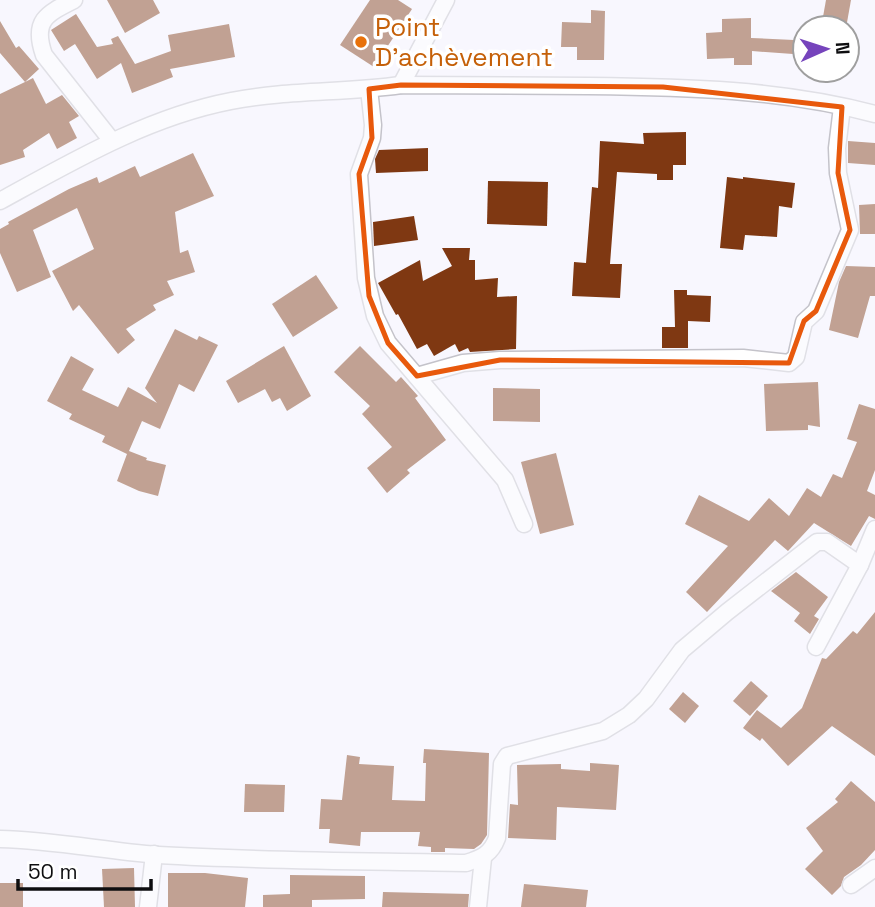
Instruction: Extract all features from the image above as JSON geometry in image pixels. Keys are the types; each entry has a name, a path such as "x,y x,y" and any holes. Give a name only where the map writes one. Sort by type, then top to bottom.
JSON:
{"street":[{"path":"74,0 48,14 39,29 39,42 44,55 112,141"},
{"path":"401,85 446,0"},
{"path":"0,201 112,141 192,112 264,96 401,85 703,89 783,97 875,114"},
{"path":"369,89 372,138 359,174 369,296 388,343 505,480 524,524"},
{"path":"417,376 463,363 500,360 743,358 789,363 793,361 804,322 816,311 849,230 838,173 837,148 842,107"},
{"path":"816,647 860,565 875,529"},
{"path":"0,839 154,854 258,860 466,863 483,858 494,848 497,838 502,764 507,756 603,731 629,715 646,699 682,650 817,542 827,542 860,565"},
{"path":"148,907 154,854"},
{"path":"478,907 483,858"},
{"path":"850,885 875,868"}],"highlighted area":[{"path":"401,85 663,87 842,107 838,173 850,230 816,311 804,321 789,363 500,360 417,376 388,343 369,296 359,174 372,138 369,89"}],"building":[{"path":"107,0 153,0 160,13 125,33"},
{"path":"370,0 398,0 412,9 374,67 340,45"},
{"path":"826,0 851,0 848,14 824,14"},
{"path":"591,10 605,11 604,60 577,60 577,47 561,47 562,22 591,23"},
{"path":"76,14 97,47 113,44 111,39 118,36 135,64 171,51 168,35 229,24 235,57 170,69 173,77 132,93 121,63 97,79 75,44 64,51 51,30"},
{"path":"751,18 751,38 791,40 791,54 752,51 752,65 734,65 734,58 707,59 706,33 722,32 722,19"},
{"path":"0,21 16,48 19,46 39,69 25,82 0,53"},
{"path":"33,78 46,104 62,95 79,116 69,122 77,138 57,149 49,133 23,150 25,157 0,165 0,94"},
{"path":"686,132 686,165 673,165 673,180 657,180 657,174 617,172 610,264 622,264 620,298 572,296 574,262 586,263 592,187 598,188 600,141 644,144 643,133"},
{"path":"848,141 875,143 875,165 848,163"},
{"path":"428,148 428,171 376,173 375,159 379,150"},
{"path":"193,153 214,196 175,212 180,253 188,250 195,272 167,281 174,295 153,305 156,310 126,329 135,340 118,354 79,305 73,311 52,271 94,249 77,208 33,230 51,277 17,292 0,253 0,229 9,224 8,222 97,177 99,183 135,166 140,177"},
{"path":"727,177 795,183 792,208 779,206 777,237 745,235 743,250 720,248"},
{"path":"488,181 548,182 547,226 487,224"},
{"path":"875,204 875,234 860,234 859,205"},
{"path":"414,216 418,240 374,246 373,222"},
{"path":"442,248 470,248 469,260 475,260 475,280 498,278 497,297 517,296 516,349 470,352 468,348 459,352 455,344 434,356 427,344 417,349 378,283 420,260 423,281 452,266"},
{"path":"846,266 875,267 875,296 870,296 858,338 829,330 839,282"},
{"path":"316,275 338,308 293,337 272,304"},
{"path":"674,290 687,290 687,295 711,296 710,322 688,321 688,348 662,348 662,327 675,327"},
{"path":"175,329 197,340 199,336 218,345 194,392 179,384 160,429 142,421 129,451 147,458 146,460 166,465 158,496 117,481 127,454 102,442 105,436 69,419 72,414 47,401 71,356 94,369 82,390 118,407 128,387 157,403 145,388"},
{"path":"284,346 311,396 287,411 280,398 272,402 265,389 238,403 226,381"},
{"path":"360,346 396,382 401,377 418,396 415,398 446,440 407,470 410,473 387,493 367,468 392,447 362,414 370,406 334,372"},
{"path":"818,382 820,427 808,425 808,430 766,431 764,384"},
{"path":"493,388 540,389 540,422 493,421"},
{"path":"859,404 875,409 875,470 867,491 875,495 875,519 869,516 851,546 814,523 788,551 775,540 707,612 686,592 728,546 685,524 699,495 749,521 769,498 789,516 807,488 821,497 833,474 842,478 857,442 847,439"},
{"path":"556,453 574,525 540,534 521,462"},
{"path":"796,572 828,597 814,616 819,619 810,634 794,621 800,613 771,591"},
{"path":"875,612 875,756 832,726 788,766 762,738 760,741 743,728 757,710 781,728 802,708 822,658 826,659 853,631 857,634"},
{"path":"751,681 768,696 750,716 733,701"},
{"path":"683,692 699,706 685,723 669,709"},
{"path":"424,749 489,753 487,835 481,844 474,849 445,848 445,852 431,852 431,847 418,846 420,832 361,832 360,846 329,843 330,829 319,829 321,799 342,800 347,755 360,757 359,764 394,766 392,800 425,801"},
{"path":"590,763 619,765 616,810 557,807 556,840 508,838 510,804 518,805 517,765 561,764 561,769 590,771"},
{"path":"851,781 875,802 875,850 861,865 844,877 841,886 832,895 805,869 823,851 806,828 838,802 835,799"},
{"path":"245,784 285,785 284,812 244,812"},
{"path":"134,868 135,907 104,907 102,869"},
{"path":"168,873 205,873 248,878 245,907 168,907"},
{"path":"290,875 365,876 365,899 312,900 312,907 263,907 263,895 290,894"},
{"path":"0,883 23,883 23,907 0,907"},
{"path":"524,884 588,890 586,907 521,907"},
{"path":"383,892 469,894 468,907 382,907"}],"place":[{"name":"Point D’achèvement","path":"361,42"}]}
